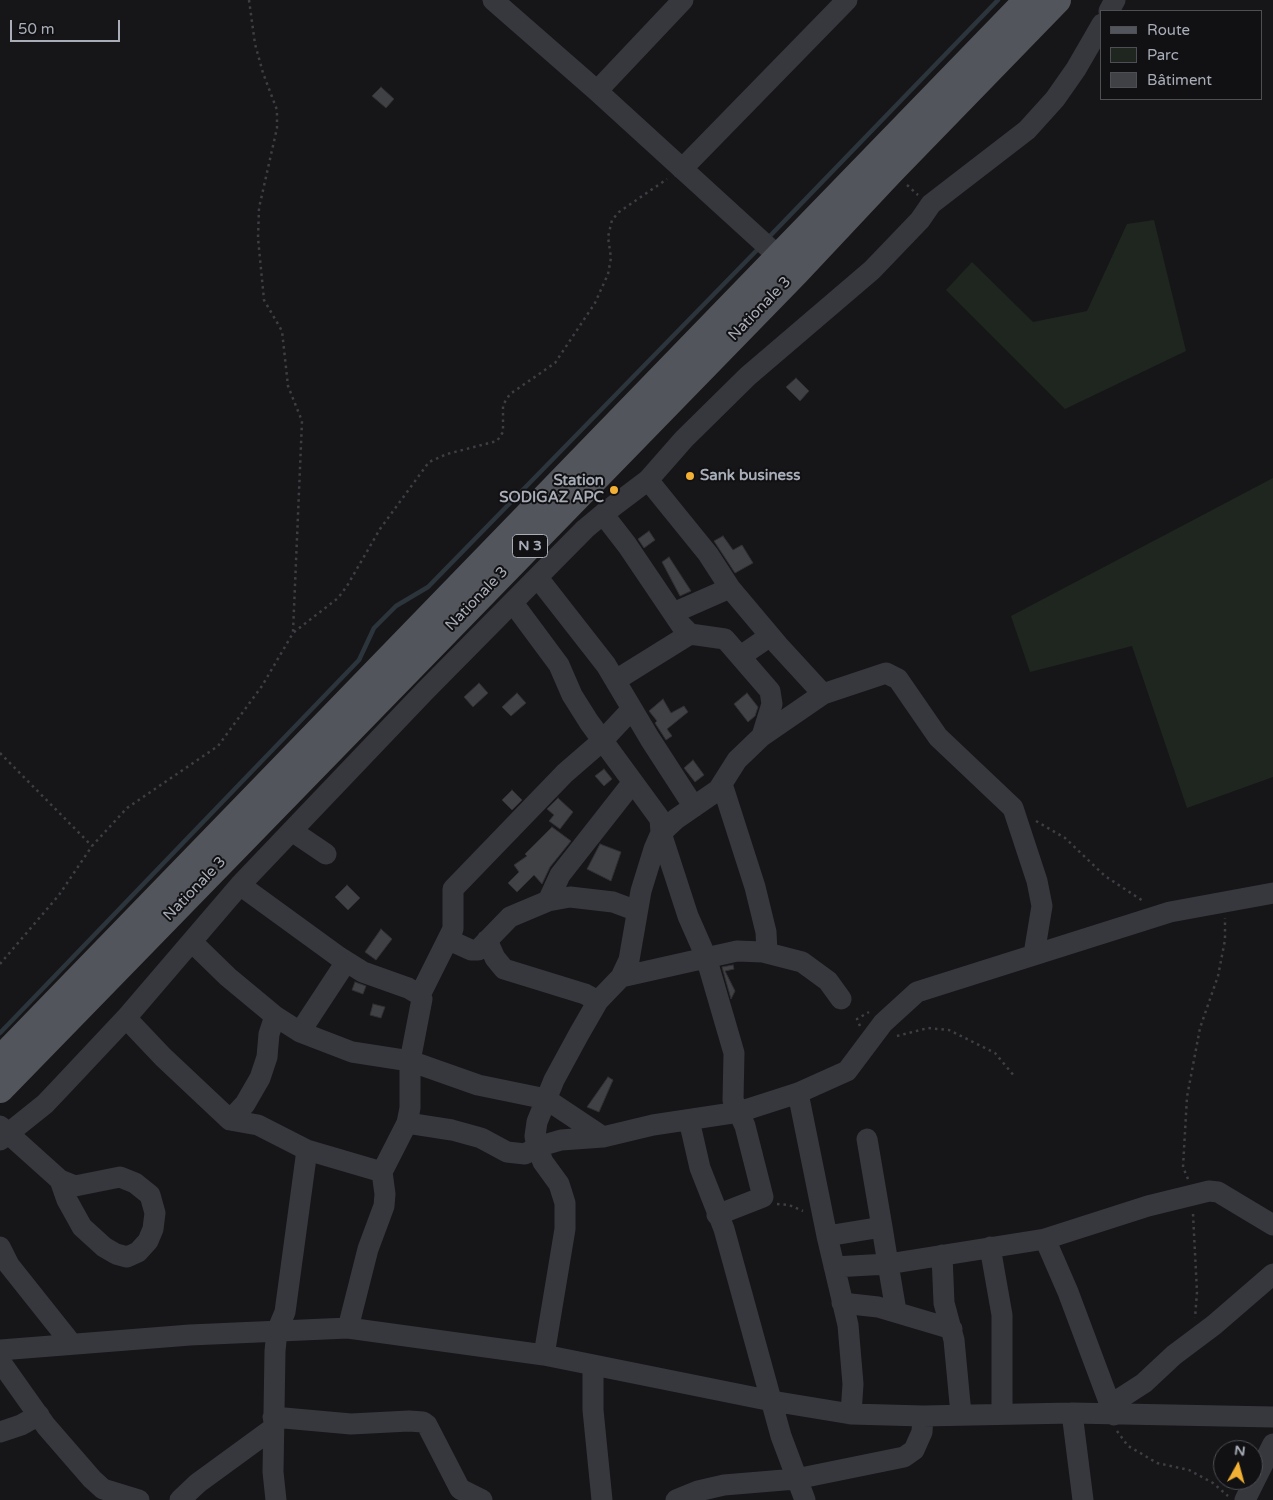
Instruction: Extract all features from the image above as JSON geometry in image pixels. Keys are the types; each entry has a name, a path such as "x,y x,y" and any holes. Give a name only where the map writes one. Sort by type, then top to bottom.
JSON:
{"main road":[{"name":"Nationale 3","path":"0,1089 788,265 1028,0"},
{"name":"Nationale 3","path":"0,1060 788,265 1057,0"}],"street":[{"path":"493,0 597,91 788,265"},
{"path":"682,169 847,0"},
{"path":"597,91 678,2"},
{"path":"60,1180 67,1200 82,1227 104,1247 116,1254 127,1256 138,1252 148,1242 153,1229 155,1213 150,1195 135,1183 120,1177 75,1186 60,1180 2,1133 45,1104 126,1018 240,884 513,603 603,514 648,480 684,439 748,376 872,270 920,220 931,204 1027,130 1054,99 1076,69 1100,27"},
{"path":"648,480 708,554 730,588 770,636 823,694"},
{"path":"603,514 690,634"},
{"path":"538,578 616,680 632,709 694,807"},
{"path":"673,613 730,588"},
{"path":"513,603 559,665 572,694 602,741 658,814 661,833 688,916 706,957 734,1053 731,1090 733,1100 745,1126 763,1197 717,1215"},
{"path":"616,680 690,634 725,639 770,690 772,699 762,736"},
{"path":"741,656 770,636"},
{"path":"544,1355 565,1229 565,1203 559,1184 543,1162 537,1147 535,1128 554,1080 598,1001 621,977 629,960 637,911 651,857 661,833 676,819 707,799 722,784 737,760 762,736 823,694 886,673 898,679 938,737 1013,808 1037,881 1042,906 1034,954"},
{"path":"348,1328 368,1249 384,1206 385,1194 382,1172 407,1123 410,1108 410,1061 422,1005 420,995 449,940 454,922 451,898 453,889 565,773 602,741 632,709"},
{"path":"548,901 560,876 633,782"},
{"path":"722,784 755,887 766,932 768,953"},
{"path":"292,831 326,854"},
{"path":"240,884 346,962 363,972 408,988 420,995"},
{"path":"407,1123 452,1130 480,1138 516,1154 525,1154 537,1147 562,1140 603,1137 739,1112 798,1093 847,1071 883,1023 917,992 1170,912 1273,893"},
{"path":"449,940 478,950 510,917 548,901 570,897 613,902 637,911"},
{"path":"487,940 495,958 504,969 585,994 598,1001"},
{"path":"192,942 228,977 275,1016 300,1032 352,1052 410,1061 478,1085 546,1099 603,1137"},
{"path":"621,977 737,951 768,953 802,962 828,981 841,999"},
{"path":"300,1032 346,962"},
{"path":"230,1120 245,1104 260,1078 267,1058 269,1034 275,1016"},
{"path":"126,1018 163,1057 230,1120 258,1125 307,1150 382,1172"},
{"path":"798,1093 827,1236 848,1325 853,1384 851,1414"},
{"path":"773,1102 802,1118"},
{"path":"689,1120 700,1168 724,1229 772,1402 804,1500"},
{"path":"867,1139 896,1311"},
{"path":"276,1500 273,1472 273,1423 277,1331 285,1312 307,1150"},
{"path":"834,1267 888,1264 1045,1239 1194,1193 1218,1192 1273,1225"},
{"path":"827,1236 882,1227"},
{"path":"1045,1239 1068,1292 1110,1411"},
{"path":"0,1247 9,1265 71,1343"},
{"path":"990,1247 1002,1315 1002,1414"},
{"path":"942,1255 944,1303 952,1329 960,1414"},
{"path":"1110,1411 1273,1274"},
{"path":"842,1303 869,1305 896,1311 952,1329"},
{"path":"927,1320 944,1303"},
{"path":"0,1350 71,1343 348,1328 544,1355 772,1402 851,1414 923,1416 960,1414 1072,1414 1110,1411 1273,1417"},
{"path":"0,1361 46,1426 92,1478 103,1489 139,1500"},
{"path":"593,1365 593,1410 602,1500"},
{"path":"1072,1414 1083,1500"},
{"path":"0,1432 21,1425 39,1415"},
{"path":"676,1500 698,1491 724,1485 796,1479 904,1456 914,1450 922,1432 923,1416"},
{"path":"180,1500 273,1423 351,1424 410,1421 423,1422 427,1425 460,1489 482,1500"},
{"path":"1245,1500 1273,1444"},
{"path":"88,1500 92,1478"}],"path":[{"path":"249,0 263,73 277,110 277,128 259,208 258,238 264,300 282,331 288,386 302,421 293,633"},
{"path":"0,964 59,895 92,846 127,808 218,746 262,686 293,633 338,598 347,586 380,528 429,462 447,454 497,441 503,432 503,405 510,394 555,363 595,303 608,274 611,258 608,237 612,220 619,212 682,169"},
{"path":"0,753 92,846"},
{"path":"1013,808 1065,838 1105,876 1124,890 1142,901 1170,912"},
{"path":"1188,1344 1195,1324 1196,1292 1193,1235 1194,1193 1183,1167 1187,1097 1200,1028 1218,976 1225,940 1225,903"},
{"path":"868,1042 928,1028 949,1030 995,1053 1015,1077"},
{"path":"763,1197 774,1204 789,1205 803,1211 827,1236"},
{"path":"1110,1411 1128,1446 1158,1463 1189,1470 1213,1483 1233,1500"}],"green space":[{"path":"1154,220 1186,351 1065,409 946,290 972,262 1033,322 1087,311 1127,224"},
{"path":"1273,478 1273,777 1187,808 1132,646 1030,672 1011,616"}],"building":[{"path":"381,87 394,99 386,108 372,96"},
{"path":"796,378 809,391 800,401 786,387"},
{"path":"649,531 655,540 644,548 638,539"},
{"path":"723,536 733,550 742,545 753,563 735,573 714,541"},
{"path":"669,557 691,591 680,596 662,562"},
{"path":"479,683 488,693 473,707 464,697"},
{"path":"517,693 526,703 511,716 502,707"},
{"path":"747,693 758,707 755,716 748,722 734,704"},
{"path":"663,699 671,713 684,706 688,712 667,729 672,736 666,740 655,723 657,721 649,711"},
{"path":"693,760 704,775 695,782 684,768"},
{"path":"604,769 612,779 604,786 595,776"},
{"path":"512,790 522,800 512,810 502,800"},
{"path":"558,798 573,812 560,829 549,821 554,815 547,809"},
{"path":"552,827 571,841 550,867 542,884 534,875 517,892 508,883 519,872 514,865 527,856 525,854"},
{"path":"600,844 621,852 611,881 587,869"},
{"path":"347,885 360,898 348,910 335,897"},
{"path":"381,929 392,939 376,960 365,952"},
{"path":"733,965 734,969 725,971 735,991 731,999 722,967"},
{"path":"355,982 366,986 363,994 352,990"},
{"path":"373,1004 385,1007 381,1018 370,1015"},
{"path":"608,1077 613,1080 599,1112 587,1107"}],"waterway":[{"path":"768,238 998,0"},
{"path":"0,1033 359,660 374,628 396,606 428,587 759,248"}],"place":[{"name":"Sank business","path":"690,476"},
{"name":"Station SODIGAZ APC","path":"614,490"}]}
